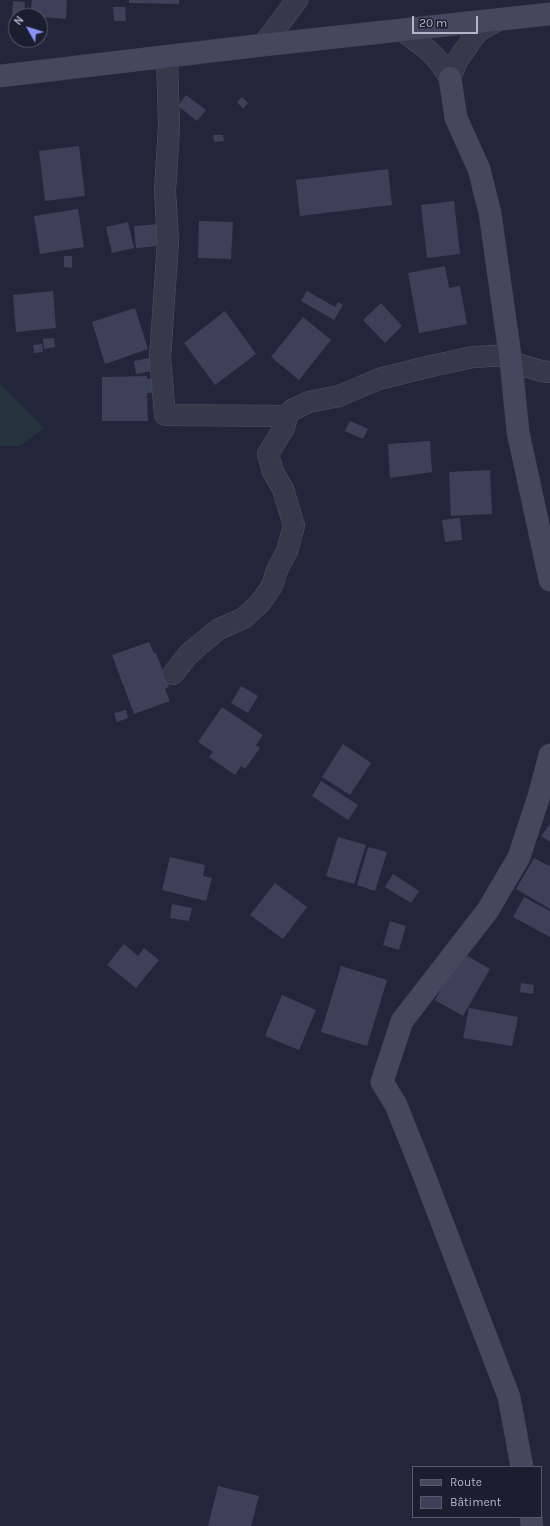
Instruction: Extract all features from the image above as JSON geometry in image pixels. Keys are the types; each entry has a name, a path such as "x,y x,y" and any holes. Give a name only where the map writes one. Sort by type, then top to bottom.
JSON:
{"street":[{"path":"263,45 297,0"},
{"path":"0,76 263,45 550,14"},
{"path":"450,78 457,61 478,31 498,20"},
{"path":"401,30 428,48 442,64 450,78 456,118 479,169 490,213 510,358 518,432 550,580"},
{"path":"167,57 169,126 165,191 168,242 160,358 165,415 287,416"},
{"path":"173,674 188,655 219,629 244,618 260,603 272,586 277,570 287,551 294,526 283,489 273,472 268,454 284,428 287,416 292,410 309,402 340,396 379,379 473,356 510,358 541,371 550,372"},
{"path":"522,1466 509,1397 396,1105 382,1082 402,1021 488,910 519,857 539,796 550,755"}],"shaded area":[{"path":"0,384 44,428 20,446 0,446"}],"building":[{"path":"32,0 67,0 66,19 48,18 48,8 31,8"},
{"path":"129,0 179,0 179,4 129,3"},
{"path":"13,1 25,2 25,8 13,8"},
{"path":"113,7 125,7 126,21 114,21"},
{"path":"186,95 206,110 197,121 178,106"},
{"path":"242,97 248,103 243,109 237,102"},
{"path":"213,135 223,135 224,141 214,142"},
{"path":"79,146 85,196 45,201 39,151"},
{"path":"388,169 392,205 300,216 296,180"},
{"path":"454,201 460,254 427,258 421,205"},
{"path":"78,209 84,247 40,254 34,216"},
{"path":"199,221 233,222 231,259 198,258"},
{"path":"128,222 134,248 112,253 106,227"},
{"path":"158,224 160,246 136,248 134,226"},
{"path":"64,256 72,256 72,268 64,267"},
{"path":"445,266 449,288 460,286 467,324 419,333 408,273"},
{"path":"53,291 56,328 16,332 13,295"},
{"path":"307,291 335,307 338,302 343,305 334,320 301,301"},
{"path":"381,303 402,326 385,343 363,320"},
{"path":"135,308 148,349 105,364 92,322"},
{"path":"225,311 256,354 215,385 184,343"},
{"path":"303,317 331,340 299,380 271,357"},
{"path":"54,338 55,347 44,349 43,339"},
{"path":"42,344 43,352 34,353 33,345"},
{"path":"155,357 158,370 136,374 134,361"},
{"path":"147,376 147,379 161,378 162,392 147,393 148,421 102,421 102,377"},
{"path":"350,421 368,429 363,439 345,431"},
{"path":"430,441 432,472 390,478 388,444"},
{"path":"490,470 492,514 451,516 449,472"},
{"path":"460,518 462,540 445,542 442,520"},
{"path":"149,642 154,653 156,653 169,687 165,689 170,701 134,714 112,655"},
{"path":"241,686 258,696 248,713 231,703"},
{"path":"222,707 263,735 256,745 260,748 245,769 241,766 235,775 209,757 213,752 198,742"},
{"path":"126,710 128,718 117,722 114,713"},
{"path":"343,744 371,763 350,795 322,777"},
{"path":"321,781 358,805 348,820 312,796"},
{"path":"550,824 550,842 541,836"},
{"path":"338,837 366,845 354,884 326,876"},
{"path":"368,847 387,852 375,891 357,885"},
{"path":"170,857 205,865 203,876 212,878 206,901 162,890"},
{"path":"534,858 549,866 550,864 550,909 516,889"},
{"path":"393,874 419,891 411,903 385,887"},
{"path":"275,883 307,907 283,939 250,915"},
{"path":"524,897 550,911 550,937 513,917"},
{"path":"172,904 192,908 189,921 170,918"},
{"path":"390,921 406,926 399,950 383,945"},
{"path":"124,944 138,956 144,948 159,960 136,988 107,965"},
{"path":"462,953 490,969 463,1016 435,1000"},
{"path":"341,966 387,980 367,1046 321,1032"},
{"path":"521,983 534,985 533,994 520,992"},
{"path":"282,995 316,1010 299,1050 265,1036"},
{"path":"469,1008 518,1017 512,1046 463,1038"},
{"path":"218,1486 259,1496 251,1526 208,1526"}]}
